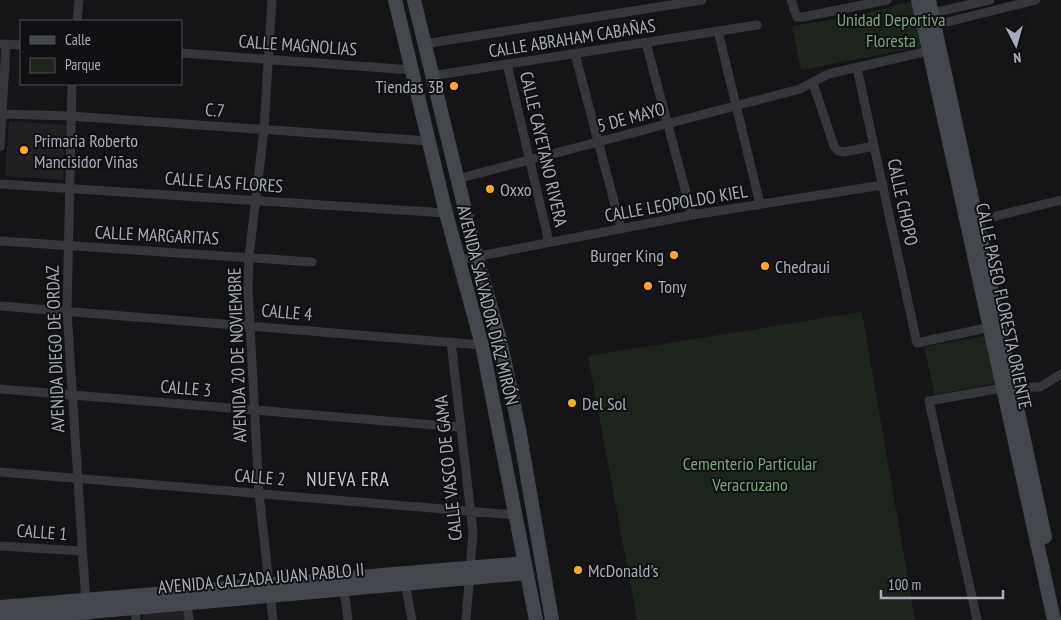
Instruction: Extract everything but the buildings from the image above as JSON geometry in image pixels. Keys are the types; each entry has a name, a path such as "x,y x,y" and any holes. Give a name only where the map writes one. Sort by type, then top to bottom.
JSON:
{"main road":[{"name":"AVENIDA SALVADOR DÍAZ MIRÓN","path":"396,0 428,141 482,345 536,620"},
{"name":"AVENIDA SALVADOR DÍAZ MIRÓN","path":"414,0 476,255 500,340 517,420 552,620"},
{"name":"CALLE PASEO FLORESTA ORIENTE","path":"918,0 928,16 1008,388 1054,620"},
{"name":"CALLE PASEO FLORESTA ORIENTE","path":"1008,388 1061,611"},
{"path":"492,394 498,398 508,421 517,420"},
{"name":"AVENIDA CALZADA JUAN PABLO II","path":"135,608 269,590 526,568"},
{"name":"AVENIDA CALZADA JUAN PABLO II","path":"0,620 25,614 187,604 269,590 404,584 471,572"},
{"name":"AVENIDA CALZADA JUAN PABLO II","path":"0,607 25,614"}],"street":[{"path":"77,20 79,0"},
{"name":"AVENIDA 20 DE NOVIEMBRE","path":"272,0 264,130 250,257 249,325 259,493 273,620"},
{"path":"424,44 702,0"},
{"path":"791,0 797,17 855,4 887,0"},
{"path":"928,16 990,0"},
{"path":"928,16 1036,0"},
{"name":"CALLE ABRAHAM CABAÑAS","path":"431,76 757,25"},
{"path":"718,31 760,204"},
{"path":"646,43 692,215"},
{"path":"0,147 3,44 20,45"},
{"name":"5 DE MAYO","path":"457,179 800,89 823,76 934,50"},
{"name":"CALLE MAGNOLIAS","path":"182,54 412,70"},
{"path":"575,54 621,228"},
{"name":"CALLE CAYETANO RIVERA","path":"507,64 549,242"},
{"name":"CALLE CHOPO","path":"858,68 917,342 995,326"},
{"path":"813,83 834,146 838,151 844,152 874,146"},
{"name":"AVENIDA DIEGO DE ORDAZ","path":"72,85 66,311 86,610"},
{"name":"C.7","path":"1,114 70,116 428,141"},
{"name":"CALLE LAS FLORES","path":"0,184 446,213"},
{"name":"CALLE LEOPOLDO KIEL","path":"459,260 476,255 692,215 883,185"},
{"path":"972,222 1061,200"},
{"name":"CALLE MARGARITAS","path":"0,241 312,262"},
{"name":"CALLE 4","path":"0,306 482,345"},
{"name":"CALLE VASCO DE GAMA","path":"450,342 473,538 466,620"},
{"path":"977,620 929,401 1008,388 1040,387 1061,374"},
{"name":"CALLE 3","path":"0,389 460,428"},
{"name":"CALLE 2","path":"0,472 516,515"},
{"name":"CALLE 1","path":"0,546 82,551"},
{"path":"404,584 412,620"},
{"path":"344,588 348,620"},
{"path":"187,604 189,620"}],"shaded area":[{"path":"9,121 66,125 63,180 5,176"},
{"path":"183,608 185,620 143,620 142,612"}],"green space":[{"name":"Unidad Deportiva Floresta","path":"912,1 921,47 801,70 792,26 855,16"},
{"name":"Cementerio Particular Veracruzano","path":"862,312 915,620 637,620 588,356"},
{"path":"985,336 996,383 935,395 924,347"}],"place":[{"name":"Tiendas 3B","path":"454,86"},
{"name":"Primaria Roberto Mancisidor Viñas","path":"24,150"},
{"name":"Oxxo","path":"490,189"},
{"name":"Burger King","path":"674,255"},
{"name":"Chedraui","path":"765,266"},
{"name":"Tony","path":"648,286"},
{"name":"Del Sol","path":"572,403"},
{"name":"McDonald's","path":"578,570"}],"district":[{"name":"NUEVA ERA","path":"348,479"}]}
